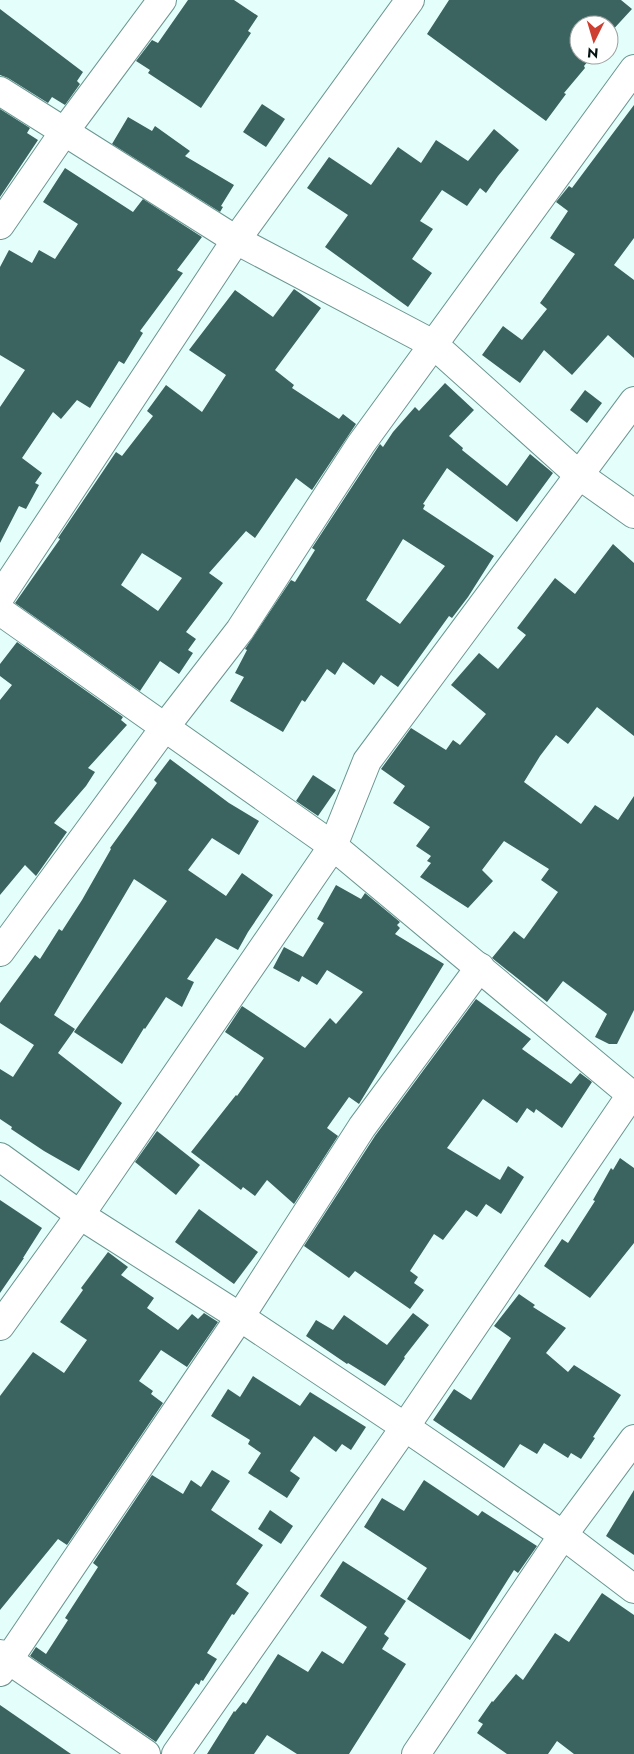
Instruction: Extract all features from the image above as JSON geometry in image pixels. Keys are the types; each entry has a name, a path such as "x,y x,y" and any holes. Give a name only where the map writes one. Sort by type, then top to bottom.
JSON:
{"street":[{"path":"0,225 64,132 162,0"},
{"path":"0,597 236,240 410,0"},
{"path":"0,952 165,727 240,630 361,444 634,69"},
{"path":"0,91 236,240 433,344 579,475 634,514"},
{"path":"0,1326 80,1215 333,846 367,762 634,401"},
{"path":"0,611 333,846 632,1096 405,1427 176,1754"},
{"path":"146,1754 3,1662 240,1317 362,1127 480,967"},
{"path":"0,1157 80,1215 240,1317 405,1427 563,1535 634,1589"},
{"path":"416,1754 563,1535 634,1439"}],"building":[{"path":"188,0 234,0 258,16 248,31 251,33 201,108 148,73 150,70 136,61 152,40 158,43"},
{"path":"449,0 621,0 632,9 619,23 619,15 569,15 569,65 585,65 585,68 564,93 566,94 546,121 427,34"},
{"path":"0,9 83,72 77,81 80,84 65,105 52,97 48,103 0,75"},
{"path":"262,104 285,119 266,147 243,132"},
{"path":"634,105 634,238 614,265 634,280 634,358 608,335 572,375 544,350 520,383 482,355 503,326 522,340 547,309 540,303 575,254 550,238 568,211 556,202 569,186 572,188"},
{"path":"0,109 30,128 27,133 38,140 0,197"},
{"path":"128,117 152,131 155,126 190,151 185,156 234,185 221,206 223,207 220,212 112,144"},
{"path":"494,129 519,150 486,193 480,188 467,206 442,190 420,221 433,229 412,259 432,273 408,307 325,247 348,215 307,188 329,157 371,185 398,147 421,163 436,140 468,161"},
{"path":"65,168 133,212 143,199 202,237 177,270 183,273 140,331 143,333 124,364 119,361 90,408 77,400 61,419 53,412 22,458 42,473 35,483 39,485 26,509 19,506 0,543 0,407 25,370 0,355 0,267 9,250 32,263 39,250 55,259 78,224 43,202"},
{"path":"294,289 321,308 275,370 294,385 292,388 339,419 343,414 356,424 312,490 296,478 255,538 246,531 209,573 223,583 186,632 196,639 188,650 193,653 179,674 160,661 140,691 15,603 60,539 58,538 116,452 122,456 153,416 147,411 166,385 202,412 226,375 189,350 235,290 273,317","holes":["142,553 182,578 158,611 121,585"]},
{"path":"445,383 474,410 449,436 463,448 462,450 507,486 530,454 553,473 517,522 447,468 423,504 425,505 423,509 494,556 468,597 452,618 449,616 398,687 381,675 374,685 343,662 335,675 327,669 305,702 302,700 283,732 230,701 244,677 235,673 247,650 245,649 291,580 295,582 315,550 312,548 380,444 383,447 393,432 415,407 419,411","holes":["403,539 445,566 400,624 366,600"]},
{"path":"585,390 602,403 587,423 570,410"},
{"path":"613,544 634,563 634,736 597,707 568,744 556,735 524,782 581,824 595,805 618,820 634,796 634,1010 617,1044 609,1044 595,1037 607,1014 563,981 547,1002 492,958 514,931 524,939 558,892 541,880 549,869 504,841 482,870 493,881 468,908 420,877 431,863 427,861 431,856 416,846 430,827 393,803 405,786 381,769 411,728 446,750 453,740 460,745 486,714 451,685 479,653 498,669 526,635 517,628 555,578 575,594"},
{"path":"17,642 123,717 121,720 127,725 88,768 95,772 86,786 54,823 67,832 36,876 25,865 0,895 0,700 12,685 0,676 0,664"},
{"path":"170,759 229,803 259,821 239,855 212,838 188,870 226,896 242,873 273,895 238,950 216,938 187,979 194,982 182,1007 166,997 122,1064 74,1032 167,901 134,879 54,1015 75,1029 58,1053 122,1103 79,1171 44,1151 11,1129 12,1127 0,1119 0,1069 13,1077 34,1045 0,1023 0,1003 35,955 40,959 59,929 62,931 82,900 110,848 157,783 154,780"},
{"path":"313,775 336,790 318,816 296,801"},
{"path":"336,885 361,899 365,893 400,922 397,925 400,928 395,934 444,964 359,1104 349,1097 327,1128 338,1136 294,1204 267,1180 255,1196 243,1187 241,1190 191,1152 237,1096 264,1058 225,1032 242,1006 305,1048 330,1018 336,1024 363,992 327,970 317,985 302,976 299,982 273,968 284,947 303,957 324,923 317,919"},
{"path":"476,999 531,1039 522,1049 571,1084 580,1073 592,1082 562,1128 536,1109 534,1113 527,1108 517,1123 483,1099 447,1148 500,1180 508,1166 524,1177 501,1214 486,1204 477,1217 466,1210 443,1240 434,1234 410,1271 418,1277 414,1283 424,1290 410,1309 355,1271 349,1278 304,1246 375,1136"},
{"path":"157,1131 200,1165 176,1195 135,1162"},
{"path":"620,1158 634,1168 634,1243 590,1298 544,1266 562,1239 568,1243 595,1201 593,1200 611,1168 613,1170"},
{"path":"0,1200 42,1228 0,1293"},
{"path":"199,1209 258,1252 234,1284 175,1242"},
{"path":"108,1252 128,1267 121,1275 154,1298 147,1308 178,1330 192,1314 198,1319 204,1313 218,1322 187,1367 161,1350 139,1381 153,1391 151,1394 163,1403 67,1545 58,1539 0,1610 0,1396 33,1352 64,1373 87,1340 60,1322 83,1290 81,1288"},
{"path":"519,1294 535,1305 533,1307 566,1328 546,1353 568,1372 574,1365 621,1395 581,1459 571,1453 568,1458 544,1443 537,1454 520,1444 504,1468 433,1420 454,1389 471,1400 511,1338 494,1326"},
{"path":"413,1313 429,1325 404,1357 385,1386 347,1364 306,1336 316,1320 333,1330 344,1315 387,1345"},
{"path":"253,1376 300,1406 310,1392 366,1427 351,1450 342,1444 336,1452 314,1436 290,1471 300,1478 287,1498 248,1473 261,1453 248,1444 250,1440 211,1416 228,1389 240,1397"},
{"path":"212,1470 230,1481 211,1510 263,1545 236,1584 249,1593 234,1615 232,1614 207,1653 217,1659 203,1681 201,1680 199,1685 196,1683 156,1742 30,1656 36,1647 46,1654 68,1620 65,1618 98,1567 93,1563 152,1475 183,1494 191,1480 201,1487"},
{"path":"424,1480 478,1516 482,1511 537,1546 518,1573 514,1570 470,1640 407,1599 427,1568 364,1527 382,1498 404,1511"},
{"path":"634,1490 634,1555 606,1536"},
{"path":"270,1510 293,1526 281,1544 258,1529"},
{"path":"343,1561 406,1601 384,1634 389,1638 382,1649 406,1664 349,1754 297,1754 267,1735 254,1754 207,1754 234,1711 243,1702 246,1704 278,1654 308,1672 322,1651 343,1664 367,1627 320,1596"},
{"path":"602,1593 634,1615 634,1754 574,1754 557,1741 548,1754 507,1754 477,1733 483,1724 478,1721 492,1701 516,1674 523,1680 555,1633 569,1642"},
{"path":"0,1705 71,1754 0,1754"}]}
